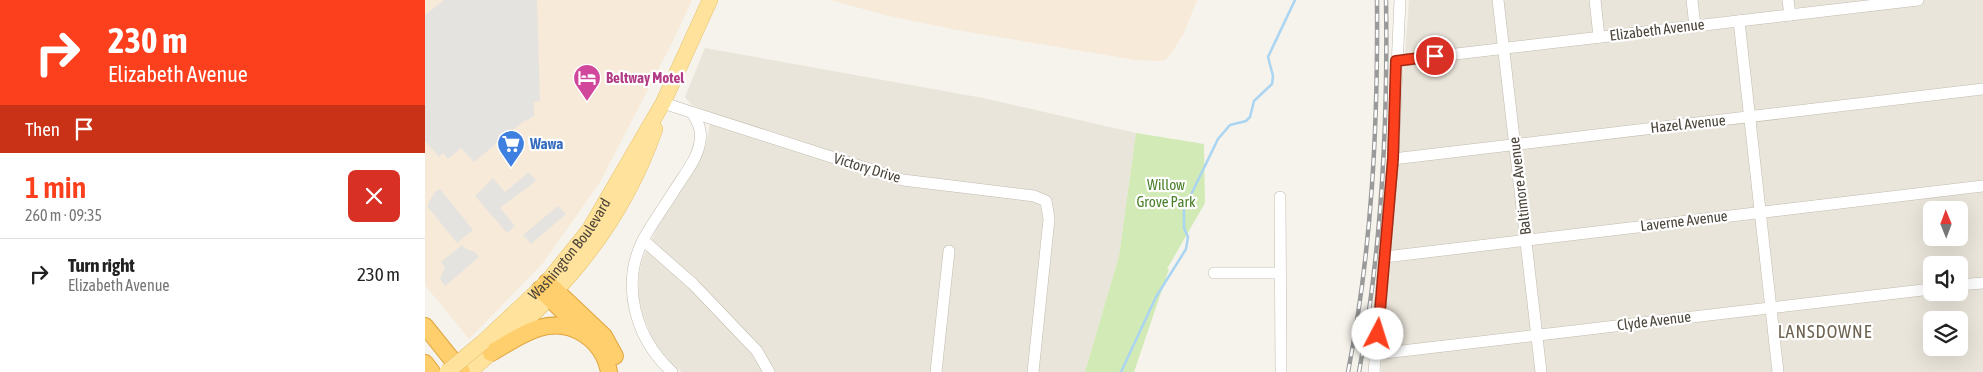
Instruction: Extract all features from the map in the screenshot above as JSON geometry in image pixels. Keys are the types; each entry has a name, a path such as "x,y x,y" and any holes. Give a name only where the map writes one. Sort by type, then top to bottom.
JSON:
{"highway":[{"path":"549,290 600,349 607,360 609,372"},
{"path":"549,290 604,336 610,345 620,372"},
{"path":"487,348 551,325 573,328 585,333"},
{"path":"425,326 462,372"},
{"path":"425,363 433,372"}],"main road":[{"name":"Washington Boulevard","path":"469,372 487,348 549,290 600,238 622,204 643,165 663,103 710,0"},
{"name":"Washington Boulevard","path":"447,372 487,348"}],"street":[{"path":"1374,372 1393,159 1400,0"},
{"name":"Baltimore Avenue","path":"1498,0 1541,372"},
{"path":"1595,0 1599,37"},
{"path":"1692,0 1695,26"},
{"path":"1788,0 1790,15"},
{"name":"Elizabeth Avenue","path":"1396,61 1918,0"},
{"path":"1739,21 1779,372"},
{"name":"Hazel Avenue","path":"1393,159 1983,90"},
{"name":"Victory Drive","path":"663,103 903,180 1024,194 1046,201 1049,218 1033,372"},
{"path":"672,372 650,347 637,318 632,288 633,273 636,257 643,240 696,155 701,134 699,122 691,113"},
{"name":"Laverne Avenue","path":"1385,256 1983,186"},
{"path":"1280,197 1281,372"},
{"path":"643,240 693,284 757,351 769,372"},
{"path":"936,372 949,251"},
{"path":"1215,273 1280,273"},
{"path":"1968,284 1983,282"},
{"name":"Clyde Avenue","path":"1376,354 1923,290"}],"shaded area":[{"path":"425,0 692,0 671,45 600,182 543,263 469,339 425,285"},
{"path":"444,0 537,0 540,101 534,102 534,116 525,120 474,162 461,148 448,159 443,153 439,157 425,141 425,15"},
{"path":"830,0 1197,0 1183,35 1170,55 1165,60 1158,61 1136,60 957,30 889,16"},
{"path":"1409,0 1983,0 1983,372 1381,372"},
{"path":"705,48 983,98 1136,133 1119,256 1085,372 682,372 668,362 655,345 643,316 639,299 639,273 642,260 658,226 700,159 706,145 712,113 692,105 685,97"},
{"path":"529,172 536,181 500,208 515,226 507,233 475,196 493,178 505,192"},
{"path":"440,189 473,230 457,243 427,206 435,192"},
{"path":"558,206 566,214 531,244 523,235"},
{"path":"462,245 466,249 475,252 479,257 445,286 440,279 445,267 441,262"}],"green space":[{"name":"Willow Grove Park","path":"1136,133 1204,144 1205,203 1167,269 1169,269 1134,372 1085,372 1119,256"}],"waterway":[{"path":"1121,372 1156,297 1186,249 1188,237 1184,228 1184,209 1218,139 1230,125 1246,121 1250,117 1254,101 1272,84 1273,76 1268,57 1295,0"}],"railway":[{"path":"1348,372 1363,280 1372,187 1375,140 1377,0"},
{"path":"1359,372 1373,280 1382,187 1386,94 1386,0"}],"place":[{"name":"Beltway Motel","path":"587,102"},
{"name":"Wawa","path":"511,168"}],"district":[{"name":"LANSDOWNE","path":"1825,332"}],"route":[{"path":"1378,334 1393,159 1396,61 1435,56"}]}
